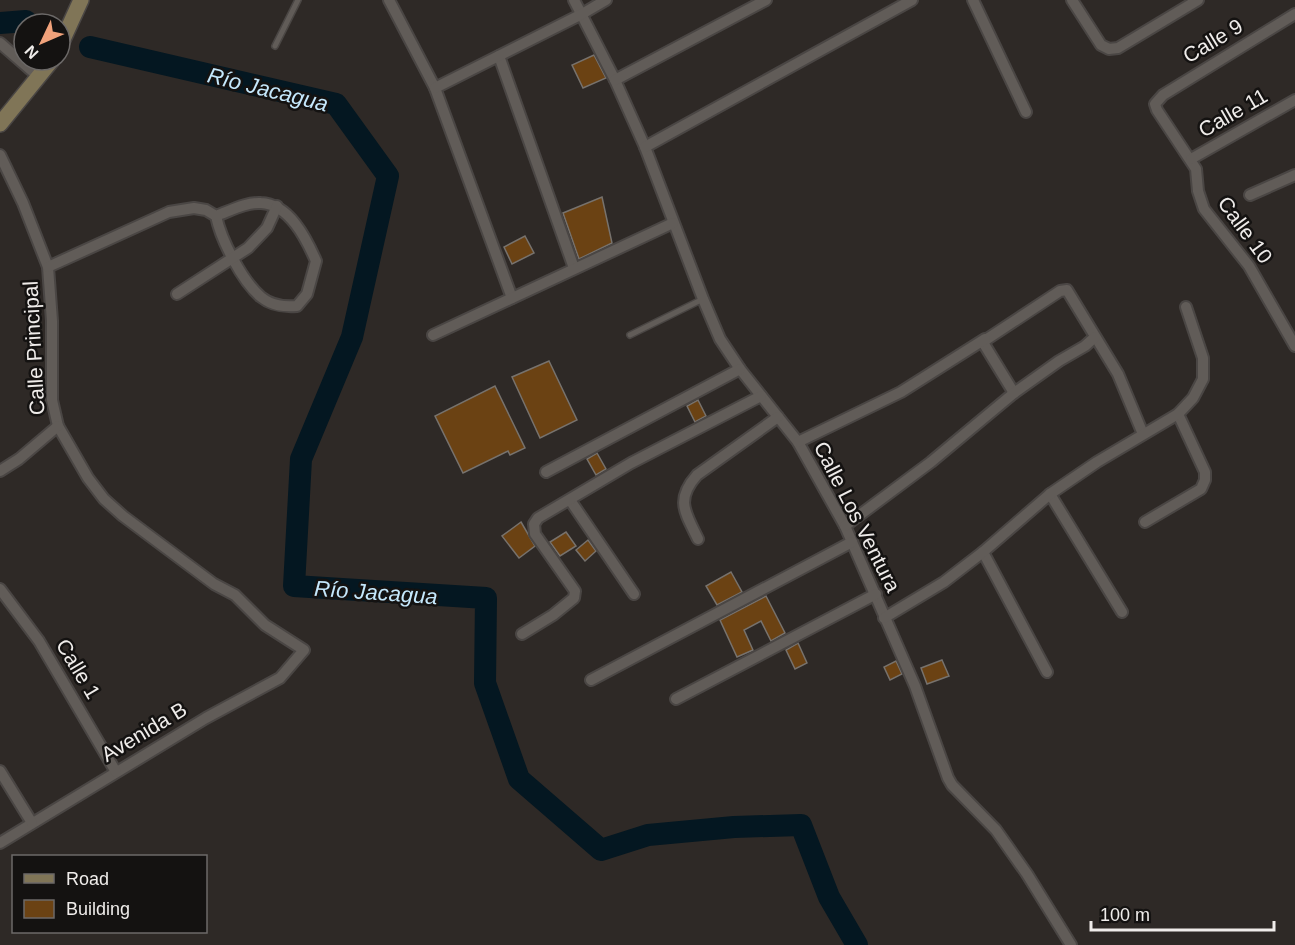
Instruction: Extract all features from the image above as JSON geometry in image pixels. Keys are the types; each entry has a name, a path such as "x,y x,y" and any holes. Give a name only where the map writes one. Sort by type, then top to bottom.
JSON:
{"street":[{"path":"72,20 81,0"},
{"path":"389,0 435,88 512,297"},
{"name":"Calle Los Ventura","path":"574,0 615,80 645,147 720,339 740,369 798,442 845,526 915,686 948,778 952,785 996,830 1027,874 1071,945"},
{"path":"435,88 582,15 606,0"},
{"path":"615,80 766,0"},
{"path":"645,147 912,0"},
{"path":"973,0 1026,111"},
{"path":"1072,0 1101,45 1108,49 1118,48 1198,0"},
{"name":"Calle 9","path":"1155,104 1163,95 1295,14"},
{"path":"0,43 39,77"},
{"path":"499,56 574,268"},
{"path":"0,124 43,72"},
{"name":"Calle 11","path":"1191,159 1295,100"},
{"name":"Calle 10","path":"1155,104 1196,169 1198,191 1204,209 1249,266 1295,346"},
{"name":"Calle Principal","path":"0,155 48,267 52,321 52,400 58,426 88,478 104,499 214,584 235,595 265,625 303,651"},
{"path":"1250,195 1295,175"},
{"path":"48,267 169,212 194,208 206,210 216,216 219,232 233,258 260,297 283,307 297,306 307,294 316,261 298,229 277,206 260,202 216,216"},
{"path":"177,294 248,248 261,236 277,206"},
{"path":"433,335 673,223"},
{"path":"798,442 901,392 1064,290 1069,291 1124,386 1143,434"},
{"path":"884,618 944,582 983,552 1050,494 1097,462 1178,414 1193,398 1203,379 1203,358 1186,307"},
{"path":"845,526 931,462 1014,393 1095,337"},
{"path":"985,339 984,344 1014,393"},
{"path":"546,472 740,369"},
{"path":"522,634 553,615 574,598 574,591 535,534 537,518 631,463 761,396"},
{"path":"1144,522 1201,489 1206,480 1205,472 1178,414"},
{"path":"698,539 685,512 683,500 688,486 698,475 778,417"},
{"path":"0,471 19,459 58,426"},
{"path":"1050,494 1122,612"},
{"path":"570,500 634,594"},
{"path":"591,680 852,542"},
{"path":"983,552 1047,672"},
{"name":"Calle 1","path":"0,589 39,641 116,772"},
{"path":"676,699 876,594"},
{"name":"Avenida B","path":"0,843 206,718 280,678 303,651"},
{"path":"0,771 32,823"}],"lane":[{"path":"275,46 298,0"},
{"path":"630,334 703,299"}],"building":[{"path":"594,55 606,78 583,88 572,65"},
{"path":"602,197 612,243 579,259 563,213"},
{"path":"525,236 534,253 512,264 504,247"},
{"path":"549,361 577,420 540,438 512,377"},
{"path":"495,386 525,448 510,455 508,451 463,473 435,416"},
{"path":"698,400 706,416 695,422 687,406"},
{"path":"597,453 606,469 596,475 587,459"},
{"path":"521,522 535,546 519,558 502,536"},
{"path":"566,532 576,546 560,556 550,542"},
{"path":"588,540 596,551 585,561 576,550"},
{"path":"731,572 742,592 717,605 706,586"},
{"path":"766,596 785,633 771,641 761,621 744,630 753,650 737,657 720,620"},
{"path":"798,643 807,663 795,669 786,650"},
{"path":"942,660 949,676 927,684 921,668"},
{"path":"896,661 902,674 890,680 884,667"}],"waterway":[{"name":"Río Jacagua","path":"0,23 12,22"},
{"name":"Río Jacagua","path":"90,47 336,104 388,176 352,337 301,459 294,586 486,598 485,683 519,779 601,850 648,835 734,827 801,825 829,897 857,945"}]}
